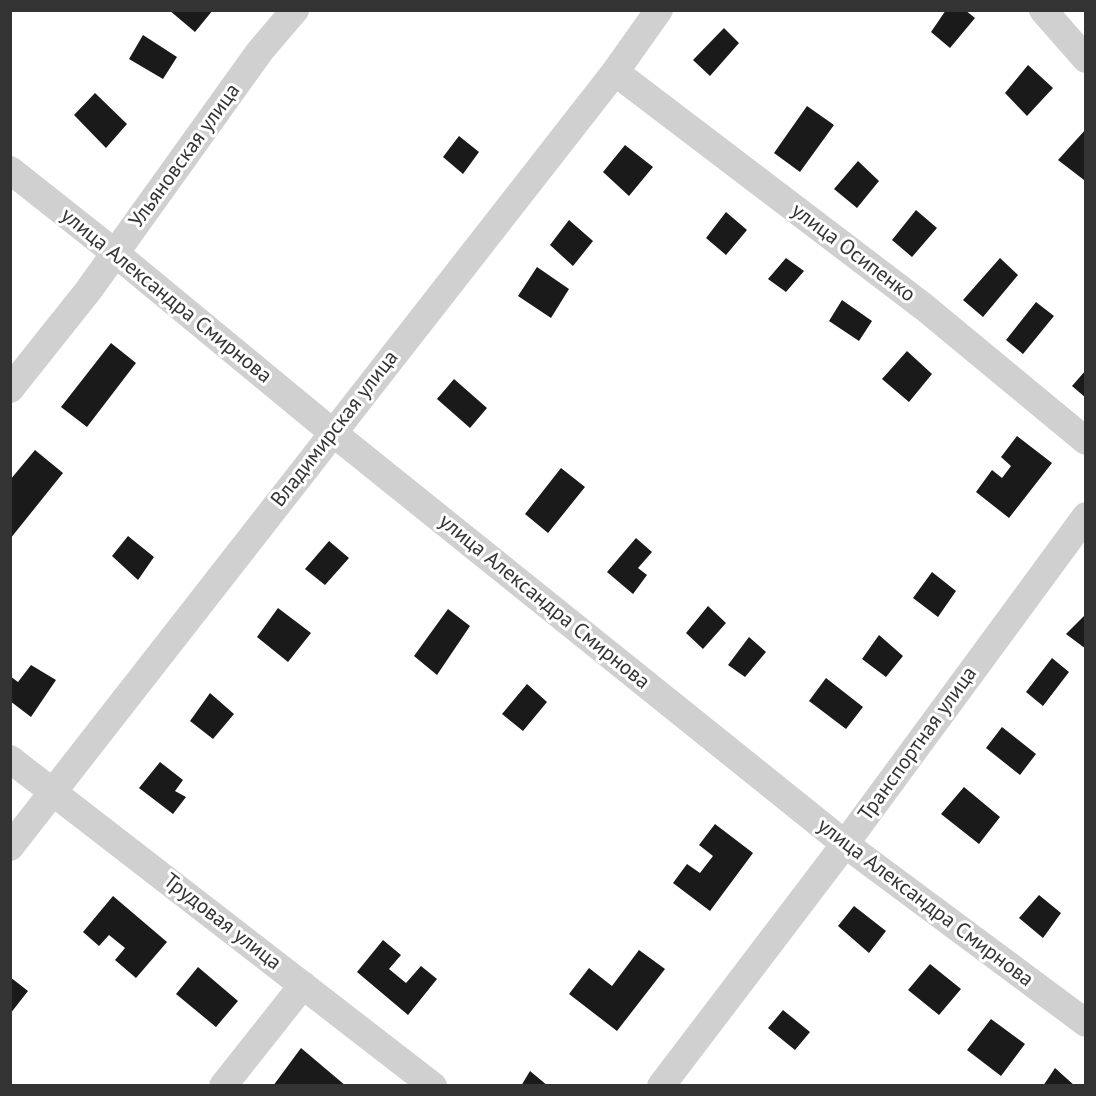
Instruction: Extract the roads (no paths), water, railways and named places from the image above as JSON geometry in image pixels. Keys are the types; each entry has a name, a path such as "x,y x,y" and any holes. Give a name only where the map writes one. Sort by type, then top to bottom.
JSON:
{"street":[{"name":"Ульяновская улица","path":"10,389 115,253 260,51 295,10"},
{"name":"Владимирская улица","path":"10,847 615,72 659,10"},
{"path":"1043,10 1086,59"},
{"name":"улица Осипенко","path":"615,72 924,307 1086,441"},
{"name":"улица Александра Смирнова","path":"10,170 845,844 1086,1023"},
{"name":"Транспортная улица","path":"661,1086 845,844 1086,516"},
{"name":"Трудовая улица","path":"10,759 433,1086"},
{"path":"224,1086 303,985"}]}
